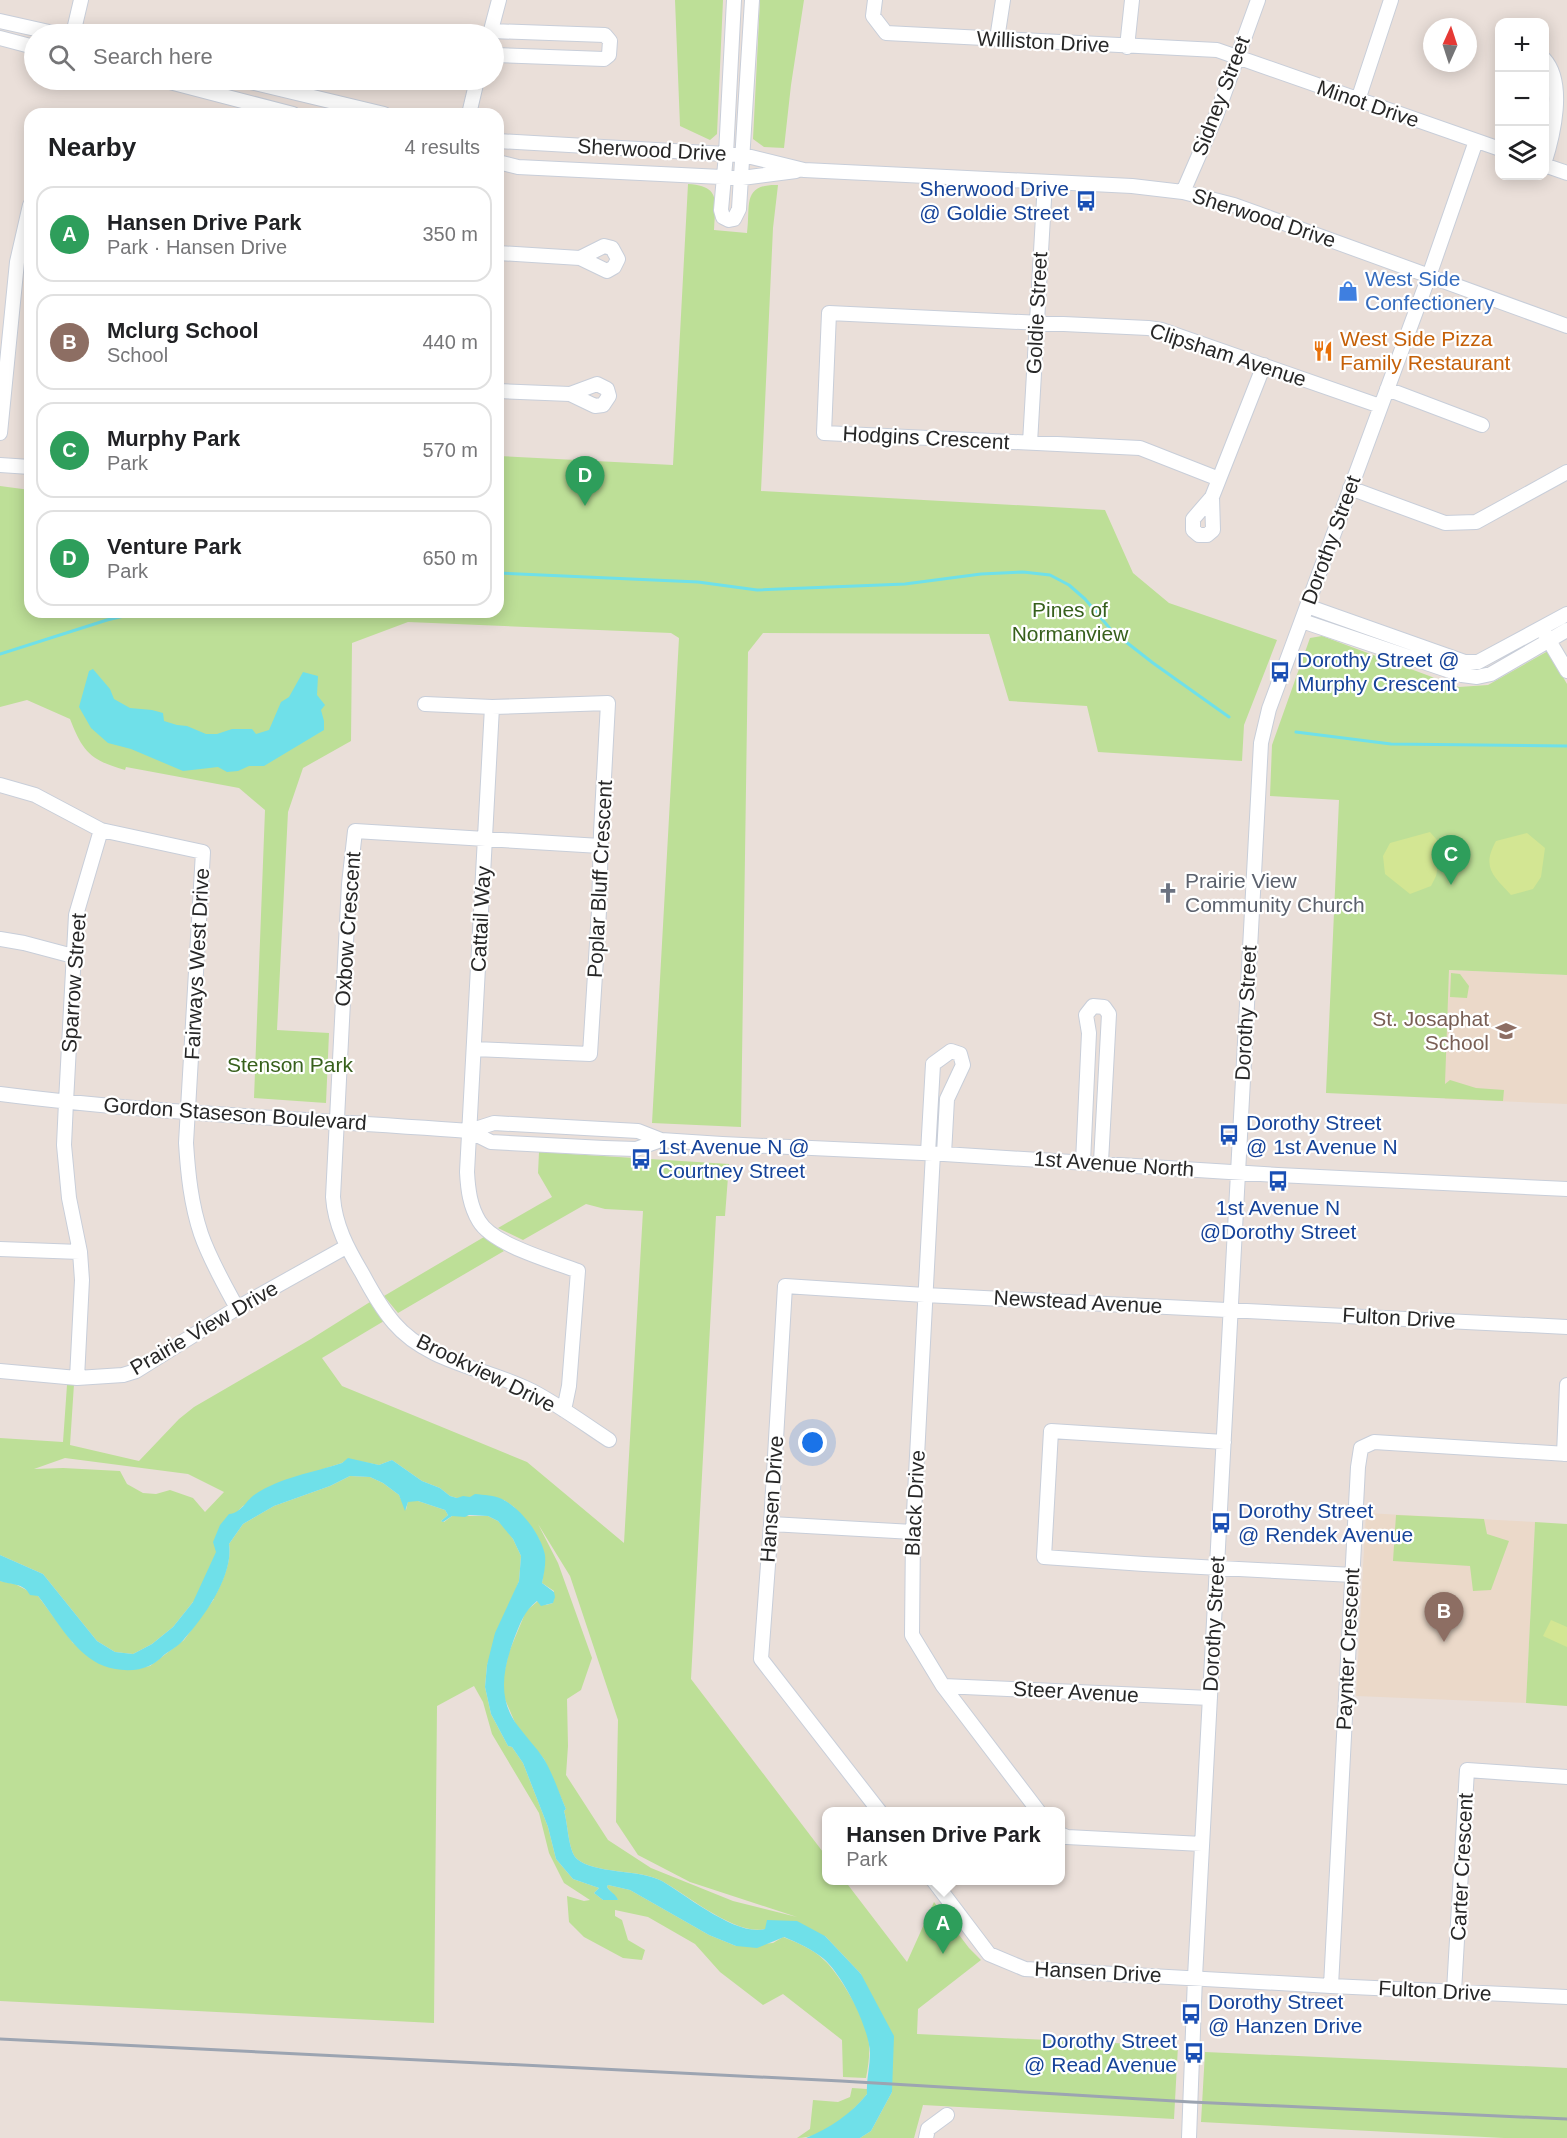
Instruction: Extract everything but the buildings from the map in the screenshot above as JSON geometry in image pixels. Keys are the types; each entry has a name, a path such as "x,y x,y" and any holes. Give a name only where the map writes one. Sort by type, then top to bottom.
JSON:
{"street":[{"path":"75,24 81,0"},
{"path":"492,24 499,0"},
{"path":"734,0 721,210 723,217 729,220 734,219 739,209 752,0"},
{"name":"Williston Drive","path":"875,0 873,16 886,33 1217,50 1237,57"},
{"path":"997,39 1003,0"},
{"path":"1127,47 1132,0"},
{"name":"Sidney Street","path":"1183,192 1216,116 1258,0"},
{"path":"1358,100 1391,0"},
{"path":"0,21 24,26"},
{"path":"504,33 605,35 610,41 610,48 609,55 604,59 504,55"},
{"path":"0,38 24,44"},
{"name":"Minot Drive","path":"1237,57 1495,147"},
{"path":"1549,69 1556,86 1553,134 1549,149"},
{"path":"201,90 271,108"},
{"path":"275,90 334,108"},
{"path":"470,108 475,90"},
{"name":"Sherwood Drive","path":"504,141 743,155 804,170"},
{"name":"Dorothy Street","path":"1189,2138 1195,1977 1260,753 1269,709 1429,276 1476,141"},
{"name":"Sherwood Drive","path":"504,164 518,167 742,178 804,170 1132,186 1183,192 1234,204 1567,326"},
{"path":"1549,166 1567,173"},
{"name":"Goldie Street","path":"1030,443 1044,182"},
{"path":"0,432 17,262 24,232"},
{"path":"504,254 580,258"},
{"name":"Hodgins Crescent","path":"1030,443 824,433 828,325 829,313 1036,322"},
{"name":"Clipsham Avenue","path":"1036,322 1162,330 1380,406"},
{"path":"1212,497 1264,365"},
{"path":"1387,389 1482,425"},
{"path":"504,391 570,394"},
{"path":"1030,443 1140,448 1219,479"},
{"path":"0,465 24,467"},
{"path":"1350,488 1445,523 1476,522 1567,471"},
{"path":"1307,606 1465,662 1478,662 1545,634 1567,630"},
{"path":"1302,621 1462,675 1477,677 1491,674 1545,634 1567,614"},
{"path":"1545,634 1567,671"},
{"name":"Poplar Bluff Crescent","path":"474,1049 590,1054 599,911 600,846 608,703 492,706"},
{"path":"425,704 492,706"},
{"name":"Cattail Way","path":"469,1131 492,706"},
{"name":"Fairways West Drive","path":"0,785 34,795 101,830 203,852 188,1112"},
{"name":"Sparrow Street","path":"66,1102 76,915 101,830"},
{"name":"Oxbow Crescent","path":"336,1121 349,884 355,831 485,840"},
{"path":"485,840 600,846"},
{"path":"0,939 73,956"},
{"path":"1083,1161 1089,1033 1086,1015 1093,1006 1104,1007 1109,1014 1101,1162"},
{"path":"951,1051 960,1054 963,1065 947,1099 935,1153 933,1064 951,1051"},
{"name":"Gordon Staseson Boulevard","path":"0,1094 188,1112 469,1131 494,1123 638,1131 661,1140"},
{"path":"66,1102 64,1145 69,1198 80,1252 82,1280 77,1378"},
{"path":"188,1112 186,1143 192,1201 201,1234 214,1265 237,1308"},
{"name":"Brookview Drive","path":"336,1121 334,1211 346,1247 394,1323 414,1340 438,1354 530,1390 564,1410 569,1386 578,1271 523,1251 500,1239 480,1223 469,1195 467,1172 469,1131"},
{"name":"1st Avenue North","path":"661,1140 1083,1161 1238,1172 1567,1189"},
{"name":"Black Drive","path":"935,1153 913,1532 912,1635 943,1686 1035,1807"},
{"name":"Prairie View Drive","path":"0,1371 77,1378 123,1375 136,1371 237,1308 346,1247"},
{"path":"0,1249 80,1252"},
{"name":"Hansen Drive","path":"876,1807 761,1659 785,1286 925,1295"},
{"name":"Newstead Avenue","path":"925,1295 1230,1309"},
{"name":"Fulton Drive","path":"1230,1309 1567,1327"},
{"path":"1566,1454 1567,1385"},
{"path":"564,1410 609,1440"},
{"path":"1224,1442 1051,1431 1044,1557 1353,1575"},
{"name":"Paynter Crescent","path":"1331,1986 1360,1448 1374,1442 1566,1454"},
{"path":"771,1524 913,1532"},
{"name":"Steer Avenue","path":"943,1686 1210,1698"},
{"name":"Carter Crescent","path":"1454,1991 1467,1770 1567,1777"},
{"path":"1065,1837 1202,1844"},
{"name":"Hansen Drive","path":"936,1885 989,1954 1025,1969 1195,1977"},
{"name":"Fulton Drive","path":"1195,1977 1567,1997"},
{"path":"926,2138 928,2129 947,2115"}],"shaded area":[{"name":"St. Josaphat School","path":"1449,970 1567,975 1567,1104 1445,1099 1443,1087"},
{"path":"1366,1513 1535,1522 1526,1703 1356,1696"}],"green space":[{"path":"675,0 723,0 717,134 710,140 680,126"},
{"path":"760,0 804,0 784,148 764,147 753,139"},
{"path":"688,184 707,188 714,197 714,230 747,233 750,198 753,193 758,188 778,185 773,228 761,491 1105,510 1133,573 1169,603 1277,640 1244,725 1242,761 1098,752 1087,706 1009,701 989,634 763,633 748,652 741,1127 652,1123 679,638 671,633 408,622 352,643 351,741 303,768 288,812 277,1030 329,1033 326,1103 254,1098 265,810 239,788 126,767 125,770 103,762 84,747 70,719 27,700 0,707 0,486 24,489 24,618 504,618 504,456 673,465"},
{"path":"1322,636 1459,687 1488,685 1548,651 1567,684 1567,975 1449,970 1445,1084 1450,1080 1476,1088 1504,1090 1503,1101 1326,1093 1339,800 1270,796 1272,745 1310,638"},
{"path":"1430,832 1442,846 1436,876 1431,886 1410,894 1385,874 1383,856 1390,843"},
{"path":"1527,833 1545,848 1541,877 1533,889 1511,895 1492,871 1490,858 1492,850 1496,841"},
{"path":"1451,973 1460,974 1469,986 1467,998 1450,997"},
{"path":"539,1152 729,1164 725,1216 716,1216 691,1679 822,1851 822,1885 848,1885 907,1962 934,1902 981,1960 918,2009 917,2034 1178,2046 1174,2119 923,2105 914,2138 860,2138 871,2131 892,2092 861,1974 825,1936 765,1929 753,1930 740,1926 726,1921 653,1877 594,1867 577,1859 570,1843 564,1811 566,1809 544,1759 516,1725 504,1697 502,1682 509,1652 526,1611 538,1601 546,1605 553,1603 554,1591 542,1583 545,1562 539,1539 514,1507 504,1500 450,1496 440,1488 422,1481 392,1460 379,1465 348,1459 243,1506 235,1514 216,1552 216,1594 228,1563 229,1544 243,1524 274,1506 330,1486 350,1476 370,1477 383,1483 399,1495 406,1510 408,1501 418,1501 445,1510 448,1515 441,1521 444,1522 452,1516 488,1516 498,1521 513,1539 521,1556 519,1581 487,1665 485,1687 491,1714 508,1746 512,1747 523,1763 548,1827 556,1859 573,1879 599,1888 594,1893 603,1900 618,1900 607,1887 608,1885 630,1890 709,1935 736,1946 773,1943 783,1937 820,1956 842,1983 864,2024 869,2049 866,2078 843,2077 842,2040 783,1994 763,2005 720,1972 695,1944 648,1917 615,1910 615,1916 622,1920 628,1940 645,1950 642,1960 623,1958 584,1937 569,1922 567,1896 584,1901 590,1900 564,1883 549,1853 539,1813 492,1734 483,1702 474,1686 437,1706 434,2023 0,2001 0,1581 15,1584 38,1596 73,1643 135,1669 150,1666 184,1640 214,1599 193,1602 173,1627 152,1644 133,1654 115,1652 97,1641 43,1574 0,1555 0,1438 63,1442 67,1385 74,1384 70,1445 139,1461 179,1419 194,1407 370,1302 384,1321 322,1358 342,1386 527,1462 624,1543 643,1211 605,1209 586,1204 523,1240 498,1228 552,1197 538,1173","holes":["65,1458 188,1474 224,1492 205,1512 193,1498 170,1490 156,1494 143,1493 127,1484 120,1471 34,1469","538,1524 570,1576 618,1720 616,1822 638,1855 690,1882 797,1917 733,1901 651,1868 608,1840 566,1775 567,1699 581,1690 592,1658 558,1563"]},
{"path":"484,1237 504,1251 398,1313 384,1296"},
{"path":"1396,1515 1484,1519 1487,1534 1509,1541 1491,1590 1473,1591 1470,1566 1393,1561"},
{"path":"1535,1522 1567,1524 1567,1706 1526,1703"},
{"path":"1551,1620 1567,1627 1567,1647 1543,1636"},
{"path":"1205,2052 1567,2068 1567,2138 1504,2138 1201,2122"},
{"path":"852,2088 867,2089 867,2094 853,2109 827,2129 807,2137 797,2138 810,2129 813,2100 838,2102 850,2097"}],"water":[{"path":"93,669 110,689 114,699 130,708 163,713 164,721 187,726 206,734 217,734 232,729 252,729 256,734 269,730 281,702 289,697 303,672 318,676 317,695 325,705 321,710 324,730 264,766 249,766 238,771 227,772 218,767 183,771 131,749 108,743 91,728 79,707 89,671"},
{"path":"348,1458 379,1465 392,1460 422,1481 440,1488 450,1496 457,1498 470,1497 475,1494 489,1495 509,1503 523,1515 543,1547 545,1565 542,1583 554,1592 555,1597 553,1603 541,1606 537,1601 523,1618 507,1661 505,1695 511,1716 544,1759 553,1777 566,1809 564,1811 574,1855 585,1864 594,1867 652,1877 662,1881 712,1913 740,1927 754,1930 765,1929 767,1920 797,1921 825,1936 861,1974 894,2036 892,2092 871,2131 860,2138 806,2138 840,2120 867,2094 869,2042 847,1989 824,1959 810,1949 784,1937 757,1948 736,1946 709,1935 630,1890 608,1885 607,1887 618,1900 603,1900 594,1893 599,1888 573,1879 556,1859 548,1827 523,1763 512,1747 508,1746 491,1714 485,1687 487,1665 495,1633 519,1581 521,1556 513,1539 498,1521 488,1516 469,1515 452,1516 443,1522 441,1521 448,1515 445,1510 418,1501 408,1502 405,1511 399,1495 370,1477 350,1476 330,1486 274,1506 243,1524 229,1544 229,1556 223,1581 201,1618 183,1641 153,1664 132,1670 109,1668 94,1661 67,1636 38,1596 30,1595 21,1586 0,1581 0,1555 43,1574 97,1641 115,1652 133,1654 152,1644 173,1627 193,1602 216,1552 213,1542 220,1525 229,1514 237,1511 264,1489 297,1476 342,1463"}],"waterway":[{"path":"504,573 698,582 757,590 905,584 981,574 1023,572 1050,575 1069,585 1085,599 1112,631 1229,717"},
{"path":"0,654 116,618"},
{"path":"1296,732 1391,744 1567,746"}],"railway":[{"path":"0,2039 841,2081 1191,2102 1567,2119"}],"place":[{"name":"Sherwood Drive @ Goldie Street","path":"1086,201"},
{"name":"West Side Confectionery","path":"1348,291"},
{"name":"West Side Pizza Family Restaurant","path":"1323,351"},
{"name":"Venture Park","path":"585,506"},
{"name":"Dorothy Street @ Murphy Crescent","path":"1280,672"},
{"name":"Murphy Park","path":"1451,885"},
{"name":"Prairie View Community Church","path":"1168,893"},
{"name":"St. Josaphat School","path":"1506,1031"},
{"name":"Dorothy Street @ 1st Avenue N","path":"1229,1135"},
{"name":"1st Avenue N @ Courtney Street","path":"641,1159"},
{"name":"1st Avenue N @Dorothy Street","path":"1278,1181"},
{"name":"Dorothy Street @ Rendek Avenue","path":"1221,1523"},
{"name":"Mclurg School","path":"1444,1642"},
{"name":"Hansen Drive Park","path":"943,1954"},
{"name":"Dorothy Street @ Hanzen Drive","path":"1191,2014"},
{"name":"Dorothy Street @ Read Avenue","path":"1194,2053"}],"park label":[{"name":"Pines of Normanview","path":"1070,622"},
{"name":"Stenson Park","path":"290,1065"}]}
